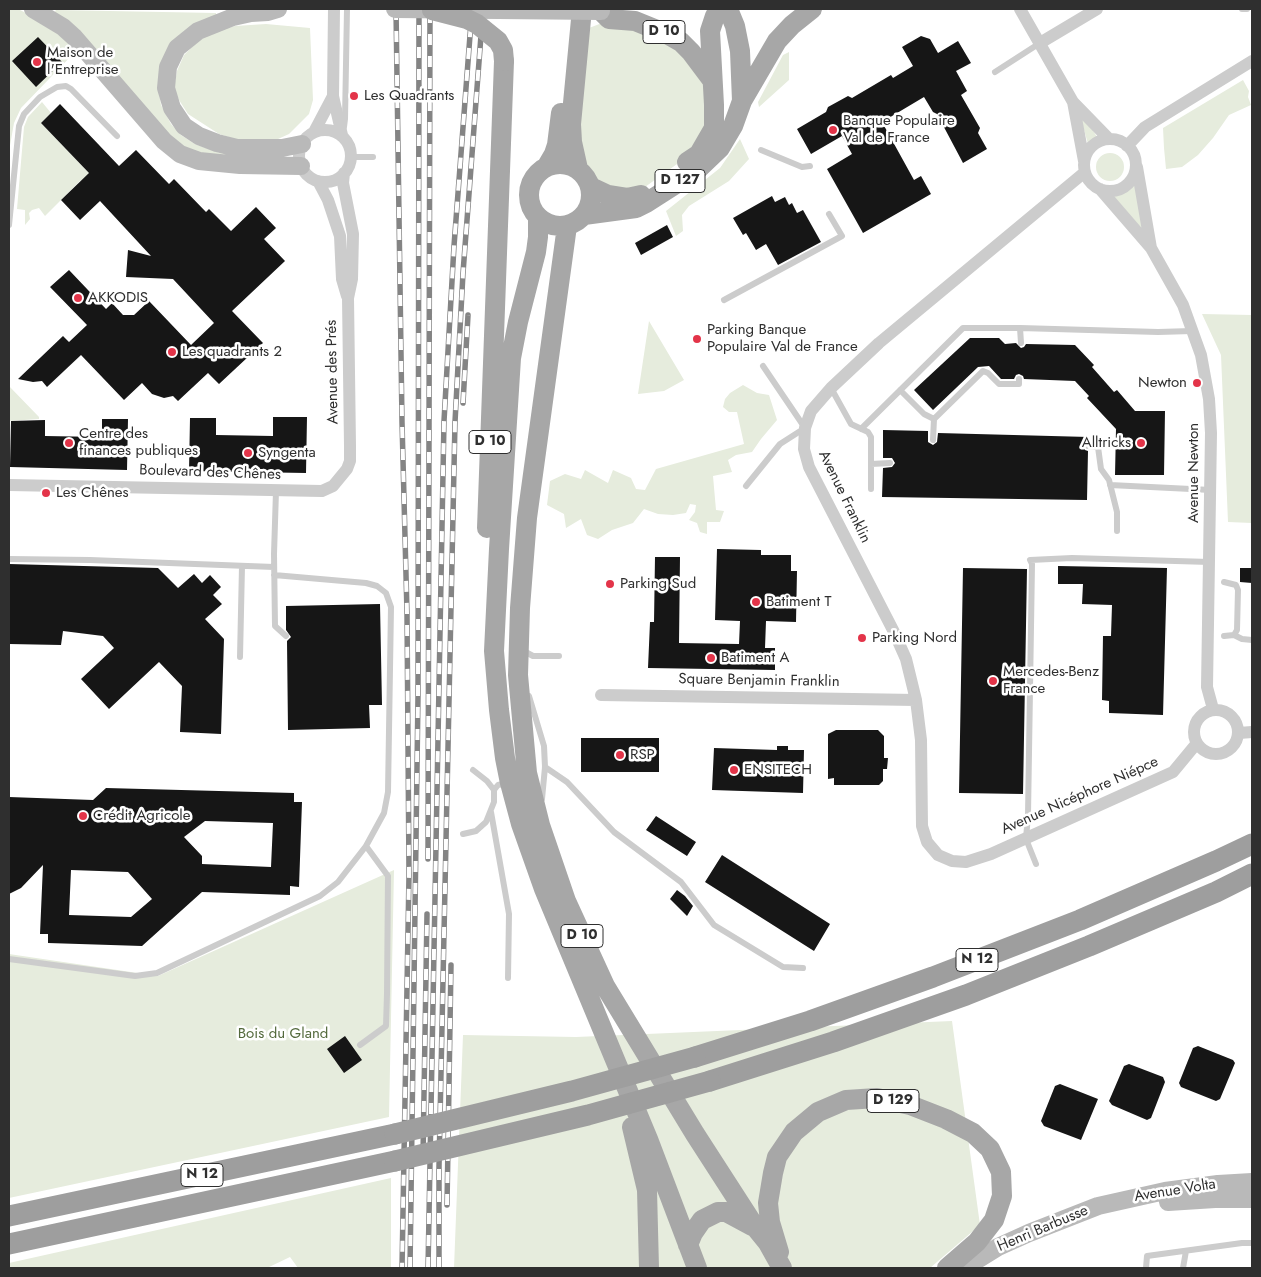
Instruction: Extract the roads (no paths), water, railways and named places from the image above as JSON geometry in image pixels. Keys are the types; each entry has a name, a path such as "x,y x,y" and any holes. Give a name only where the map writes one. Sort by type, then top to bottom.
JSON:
{"highway":[{"name":"N 12","path":"9,1216 395,1134 562,1093 694,1057 810,1020 934,977 1080,920 1252,844"},
{"name":"N 12","path":"9,1244 394,1161 588,1115 710,1081 833,1042 966,995 1089,946 1216,892 1252,874"}],"main road":[{"path":"33,9 63,27 74,37 164,141 180,154 199,162 301,166"},
{"path":"278,9 233,17 198,31 177,48 168,67 166,88 172,108 184,126 199,136 218,143 237,148 282,148 308,138"},
{"path":"396,9 596,10 571,124 572,142 578,169"},
{"path":"547,166 563,164 578,169 588,180 592,197 590,206 574,224 567,226 551,225 538,217 532,209 529,200 532,180 538,172 547,166 557,145 568,9"},
{"path":"591,187 608,195 627,198 641,195 699,154 714,128 710,30 715,16 724,9"},
{"name":"D 127","path":"728,9 735,26 740,51 742,101"},
{"name":"D 127","path":"584,215 636,208 696,171 720,148 733,126 742,101 776,41 812,9"},
{"name":"D 10","path":"432,10 467,19 477,24 498,41 503,50 484,605 494,651"},
{"name":"D 10","path":"596,10 609,19 635,21 667,34 691,52 712,80"},
{"name":"D 10","path":"538,217 536,252 512,358 494,651 502,787 521,824 544,889 614,1054 647,1190 649,1268"},
{"name":"D 10","path":"567,226 527,518 518,648 520,714 527,773 540,825 566,901 604,986 754,1228 768,1243 783,1268"},
{"path":"614,1054 697,1268"},
{"name":"D 129","path":"783,1268 770,1222 768,1203 778,1157 794,1132 818,1112 846,1100 877,1098 910,1105 946,1119 974,1133 990,1149 1001,1172 1002,1196 994,1220 977,1242 947,1268"},
{"name":"Avenue Volta","path":"1103,1210 1172,1190 1252,1182"},
{"name":"Avenue Volta","path":"1103,1210 1172,1202 1252,1199"},
{"name":"Henri Barbusse","path":"964,1268 998,1247 1056,1221 1103,1210"},
{"name":"Henri Barbusse","path":"984,1268 1103,1210"},
{"path":"688,1245 696,1227 702,1220 718,1212 726,1212 754,1228 761,1249 771,1268"}],"street":[{"path":"334,9 333,96 342,136 350,149 351,157"},
{"path":"1020,9 1073,102 1109,139"},
{"path":"1040,43 1097,9"},
{"path":"1085,168 1089,150 1101,141 1109,139 1122,142 1127,146 1145,127 1252,61"},
{"path":"301,166 299,159 308,138 333,96"},
{"path":"1073,102 1085,168"},
{"path":"308,138 328,130 342,136"},
{"name":"Avenue Newton","path":"1127,146 1132,151 1136,164 1151,248"},
{"name":"Avenue des Prés","path":"350,446 348,298 352,279 353,234 343,183 344,173 351,157"},
{"path":"1100,189 1109,191 1125,186 1131,180 1136,164"},
{"name":"Avenue des Prés","path":"301,166 305,172 318,181 328,200 340,236 342,279 348,298"},
{"name":"Avenue Newton","path":"1085,168 1094,185 1100,189 1151,248 1183,305 1194,331 1201,355 1209,398 1211,433 1207,687 1213,709"},
{"name":"Avenue Franklin","path":"966,862 952,861 938,855 927,842 922,826 921,740 916,700 906,659 809,467 804,449 805,428 811,411 831,388 879,343 1085,168"},
{"path":"318,181 332,181 344,173"},
{"name":"Boulevard des Chênes","path":"9,485 322,492 333,486 347,469 350,461 350,446"},
{"name":"Square Benjamin Franklin","path":"602,696 916,700"},
{"path":"1213,709 1226,711 1232,715 1239,733 1233,746 1222,754 1208,752 1197,743 1194,729 1196,722 1206,711 1213,709"},
{"path":"1239,733 1252,732"},
{"name":"Avenue Nicéphore Niépce","path":"966,862 991,854 1173,772 1197,743"}],"lane":[{"path":"342,136 345,119 347,9"},
{"path":"995,72 1040,43"},
{"path":"9,225 19,126 24,114 40,97 57,87 66,86 117,136"},
{"path":"761,150 802,167 810,166"},
{"path":"351,157 373,157"},
{"path":"724,300 842,236 829,214"},
{"path":"861,429 963,328 1149,332 1194,331"},
{"path":"1020,328 1021,344"},
{"path":"746,486 780,444 805,428 763,366"},
{"path":"933,440 934,419 983,371 988,373 999,384 1019,384 1019,379"},
{"path":"831,388 851,424 868,432 870,437 871,489"},
{"path":"900,390 924,414 934,419"},
{"path":"1088,446 1098,447 1101,469 1110,485 1117,512 1117,531"},
{"path":"871,464 890,464"},
{"path":"1110,485 1210,490"},
{"path":"276,491 274,626 286,636"},
{"path":"1036,864 1026,838 1032,564 1030,560 1072,558 1210,562"},
{"path":"9,559 242,566 377,586 386,593 391,607 388,792 384,813 366,846 338,882 320,896 157,973 135,976 9,959"},
{"path":"240,657 242,566"},
{"path":"1224,582 1236,585 1238,590 1237,630 1234,635"},
{"path":"1224,636 1234,635 1242,639 1252,640"},
{"path":"518,648 533,656 558,656"},
{"path":"518,648 531,704 544,746 545,767 540,825"},
{"path":"545,767 566,782 614,832 681,882 714,924 783,968 803,968"},
{"path":"463,834 476,831 482,827 502,787 487,781 474,770"},
{"path":"491,812 509,914 508,978"},
{"path":"360,1045 386,1026 387,994 388,876 366,846"},
{"path":"1146,1268 1147,1256 1252,1243"},
{"path":"1183,1268 1186,1251"}],"railway":[{"path":"396,9 402,422 407,613 409,875 402,1268"},
{"path":"410,1268 418,696 419,9"},
{"path":"428,859 430,9"},
{"path":"428,1268 444,421 454,246 472,9"},
{"path":"439,1268 439,1166 455,422 463,273 483,9"},
{"path":"463,403 468,315"},
{"path":"423,1156 427,914"},
{"path":"447,1205 451,965"}],"place":[{"name":"Maison de l'Entreprise","path":"37,62"},
{"name":"Les Quadrants","path":"354,96"},
{"name":"Banque Populaire Val de France","path":"833,130"},
{"name":"AKKODIS","path":"78,298"},
{"name":"Parking Banque Populaire Val de France","path":"697,339"},
{"name":"Les quadrants 2","path":"172,352"},
{"name":"Newton","path":"1197,383"},
{"name":"Centre des finances publiques","path":"69,443"},
{"name":"Alltricks","path":"1141,443"},
{"name":"Syngenta","path":"248,453"},
{"name":"Les Chênes","path":"46,493"},
{"name":"Parking Sud","path":"610,584"},
{"name":"Batiment T","path":"756,602"},
{"name":"Parking Nord","path":"862,638"},
{"name":"Batiment A","path":"711,658"},
{"name":"Mercedes-Benz France","path":"993,681"},
{"name":"RSP","path":"620,755"},
{"name":"ENSITECH","path":"734,770"},
{"name":"Crédit Agricole","path":"83,816"}],"park label":[{"name":"Bois du Gland","path":"283,1034"}]}
